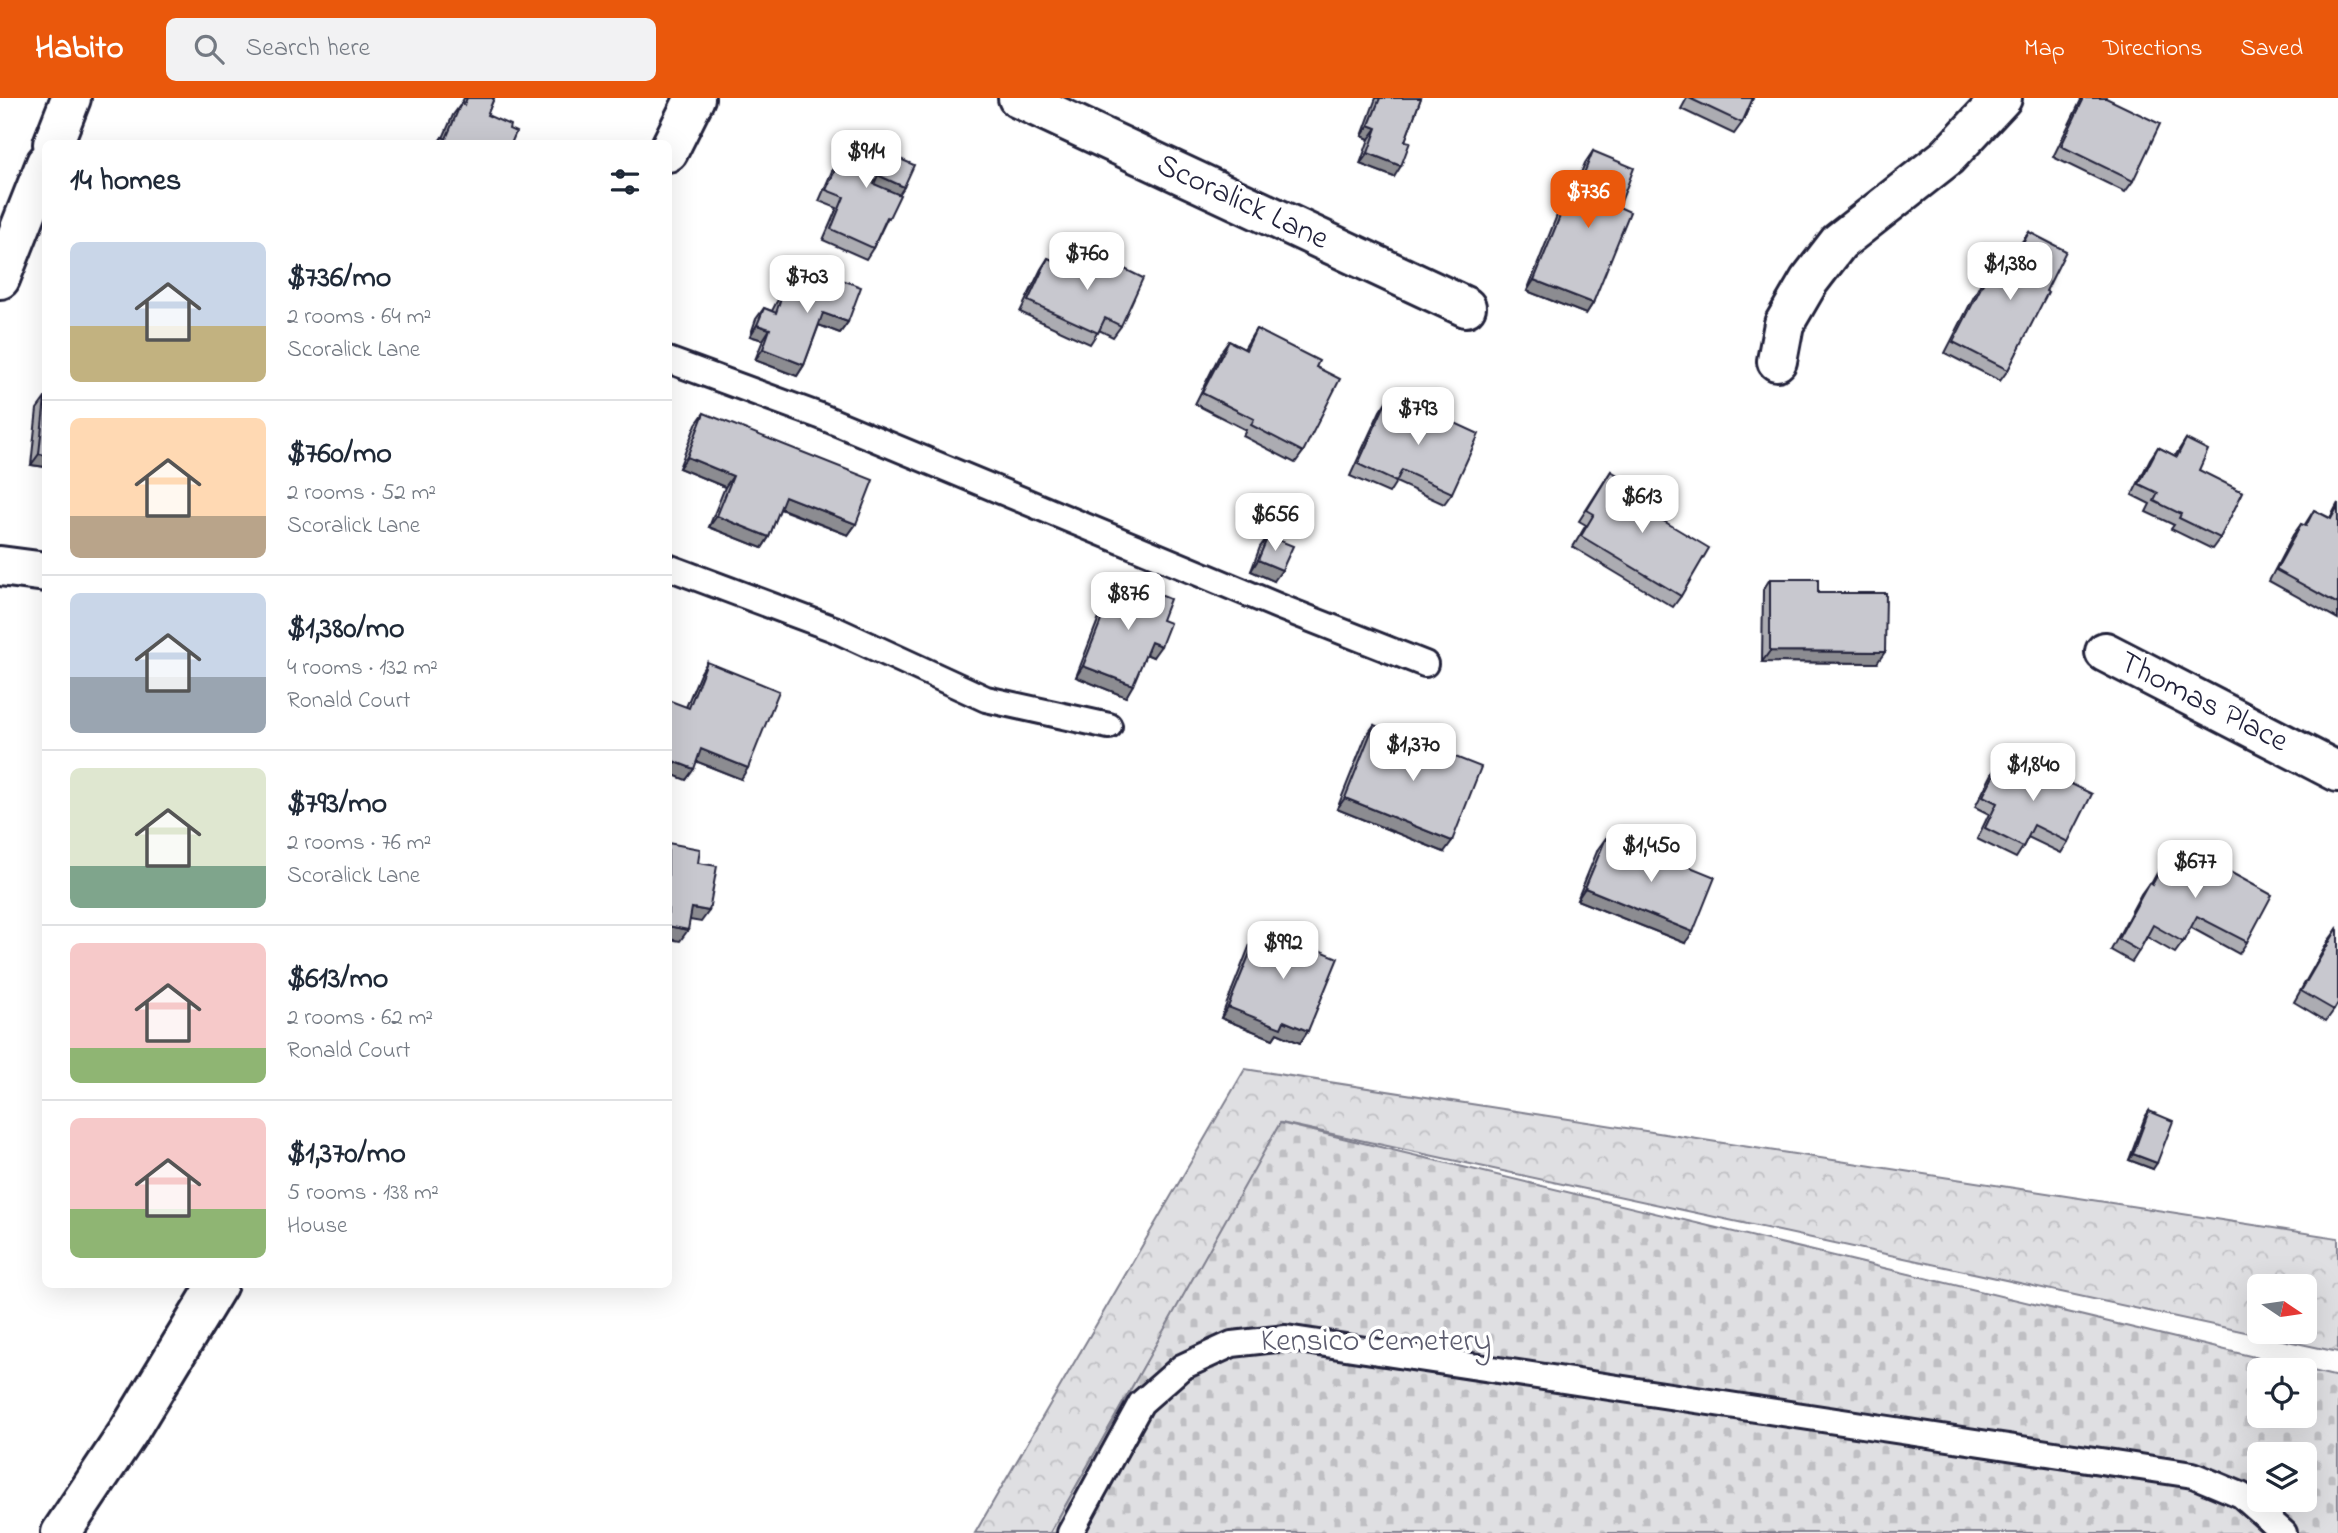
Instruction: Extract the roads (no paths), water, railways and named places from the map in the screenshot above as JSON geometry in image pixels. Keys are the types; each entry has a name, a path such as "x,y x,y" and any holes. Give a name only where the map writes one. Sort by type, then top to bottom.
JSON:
{"street":[{"path":"55,140 71,98"},
{"path":"672,144 695,98"},
{"name":"Scoralick Lane","path":"1018,98 1466,307"},
{"path":"1777,361 1784,324 1809,281 1839,242 1947,157 2002,98"},
{"path":"0,279 42,173"},
{"path":"0,566 42,571"},
{"name":"Thomas Place","path":"2105,653 2338,772"},
{"path":"61,1533 129,1431 216,1288"}],"lane":[{"path":"672,361 820,416 1280,607 1425,664"},
{"path":"672,568 834,629 986,699 1109,726"},
{"path":"1070,1533 1142,1403 1182,1367 1232,1344 1286,1338 2193,1475 2241,1495 2284,1533"}],"park label":[{"name":"Kensico Cemetery","path":"1376,1342"}]}
